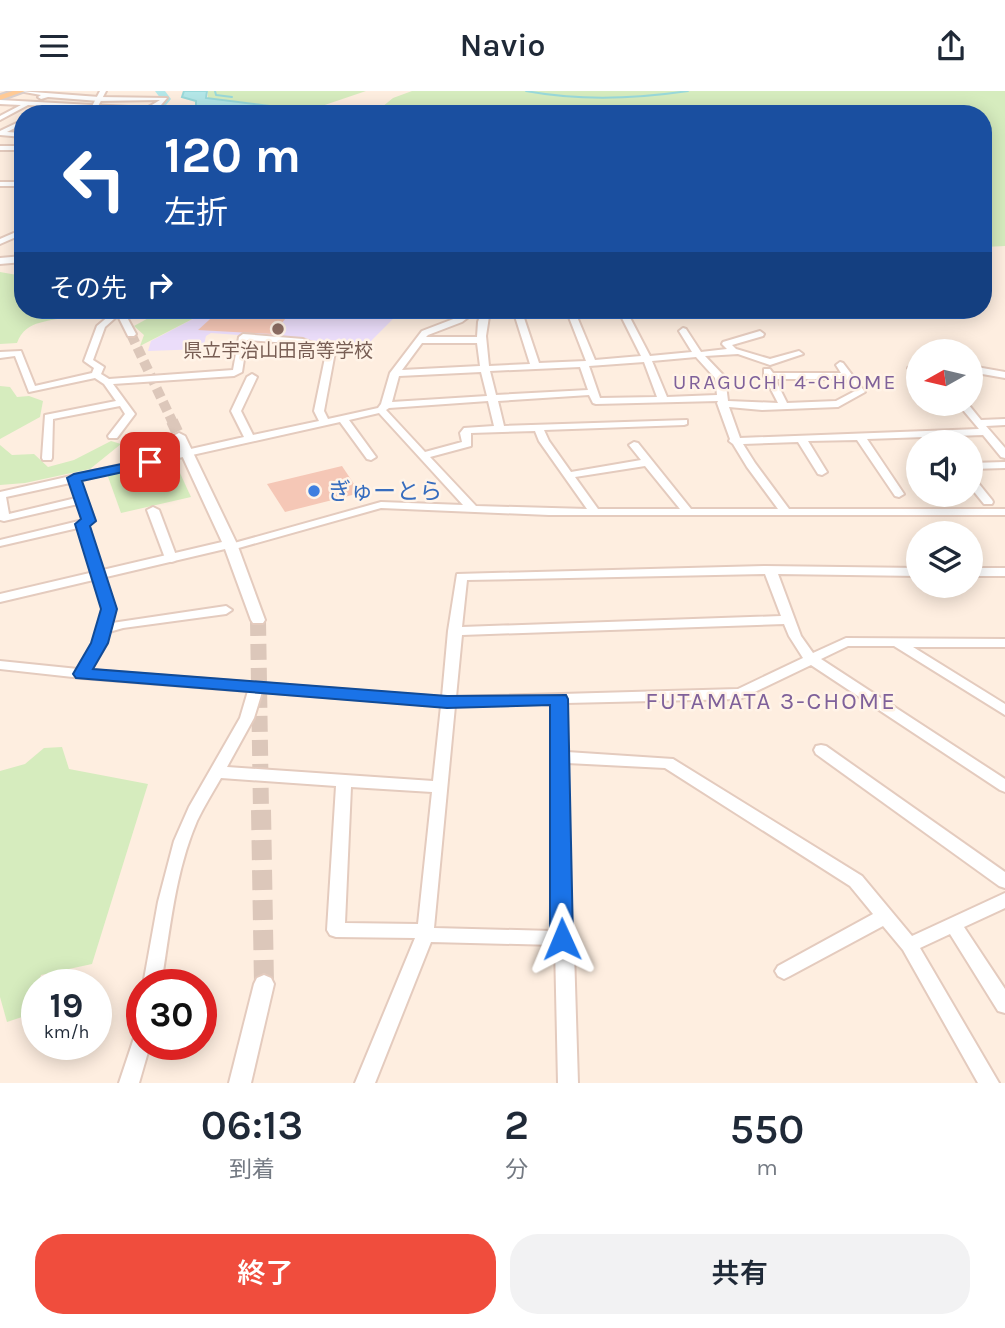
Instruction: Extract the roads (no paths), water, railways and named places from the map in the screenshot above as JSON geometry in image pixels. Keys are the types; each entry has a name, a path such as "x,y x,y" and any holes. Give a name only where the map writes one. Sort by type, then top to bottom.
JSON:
{"main road":[{"path":"0,97 18,92"}],"street":[{"path":"21,105 67,91"},
{"path":"96,105 103,91"},
{"path":"18,92 99,99 164,97 157,105"},
{"path":"0,97 45,105"},
{"path":"126,105 129,99"},
{"path":"96,375 99,367 88,361 101,325 108,319"},
{"path":"124,319 131,334"},
{"path":"384,407 395,373 425,333 460,319"},
{"path":"482,319 481,340 500,429"},
{"path":"522,319 535,366"},
{"path":"573,319 588,363 596,401 722,401 784,406 838,404 860,392 840,366"},
{"path":"627,319 647,359 663,400"},
{"path":"683,331 720,377 722,401 734,441 786,512"},
{"path":"760,334 726,344 735,352 764,362 799,354"},
{"path":"107,382 231,374 237,372 243,337 303,342 331,352 319,411 325,422"},
{"path":"419,340 481,340"},
{"path":"395,373 735,352"},
{"path":"0,355 18,353 32,390 96,375 107,382 130,416 120,424 113,436"},
{"path":"764,362 784,406"},
{"path":"984,371 1005,375"},
{"path":"769,376 849,376"},
{"path":"250,439 236,411 252,377"},
{"path":"82,500 4,518 0,495 384,407 593,392"},
{"path":"47,458 48,417 122,403"},
{"path":"384,407 472,508"},
{"path":"973,417 1005,455"},
{"path":"342,418 372,457"},
{"path":"424,454 467,444 465,433 468,430 684,422"},
{"path":"973,430 1005,422"},
{"path":"538,427 544,441 594,512"},
{"path":"178,436 230,545 258,620"},
{"path":"734,441 860,436 906,437"},
{"path":"860,436 899,494"},
{"path":"801,438 822,472"},
{"path":"634,445 688,512"},
{"path":"570,475 648,462"},
{"path":"983,466 1005,465"},
{"path":"0,543 89,521 74,478"},
{"path":"983,496 988,502"},
{"path":"0,598 230,545 375,506 594,512 1005,512"},
{"path":"153,510 171,558"},
{"path":"82,524 109,609 105,629 82,674"},
{"path":"771,571 788,620 810,658 1005,786"},
{"path":"365,1083 425,933 461,577 771,571 906,572"},
{"path":"983,572 1005,572"},
{"path":"105,629 121,624 226,610"},
{"path":"454,631 788,620"},
{"path":"0,665 82,674 447,702 740,694 846,642 1005,643"},
{"path":"897,642 1005,711"},
{"path":"155,969 178,852 190,819 256,698 256,687"},
{"path":"559,699 562,939 565,951 568,1083"},
{"path":"821,750 1005,881"},
{"path":"559,757 668,763 856,881 909,945 989,1083"},
{"path":"215,772 439,787"},
{"path":"344,780 336,930 562,939"},
{"path":"909,945 1002,907"},
{"path":"784,971 874,921 888,918"},
{"path":"954,926 1005,1005"},
{"path":"240,1083 264,984"},
{"path":"129,1083 136,1060"}],"water":[{"path":"184,91 207,91 206,98 262,105 196,105 196,101 182,97"}],"waterway":[{"path":"160,91 166,99 162,105"},
{"path":"215,91 216,95 232,97"},
{"path":"526,91 607,98 688,91"}],"tunnel":[{"path":"131,334 173,423"},
{"path":"172,421 179,436"},
{"path":"258,620 261,812"},
{"path":"261,810 264,984"}],"place":[{"name":"県立宇治山田高等学校","path":"278,329"},
{"name":"ぎゅーとら","path":"314,491"}],"district":[{"name":"URAGUCHI 4-CHOME","path":"785,382"},
{"name":"FUTAMATA 3-CHOME","path":"771,701"}]}
